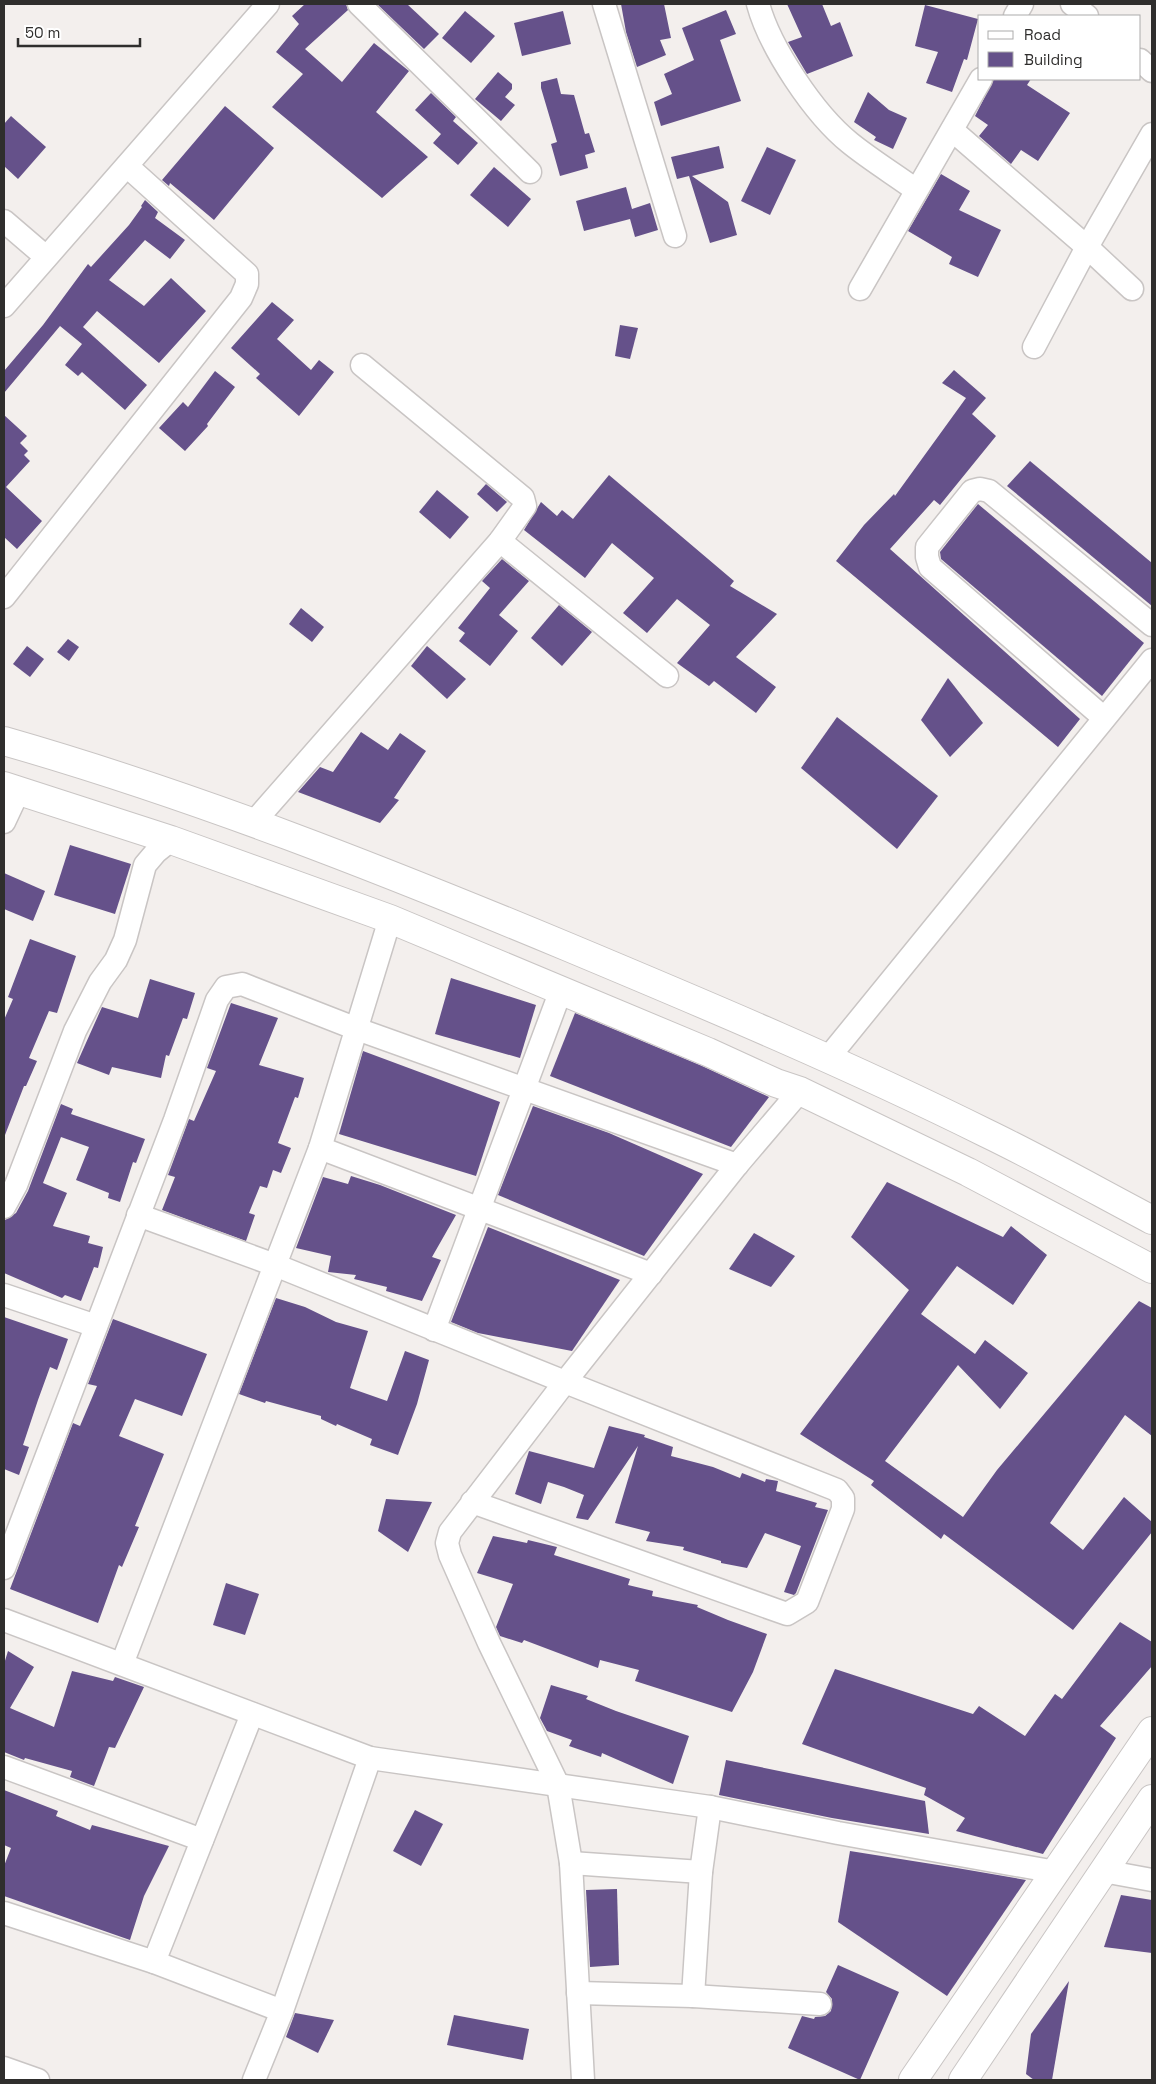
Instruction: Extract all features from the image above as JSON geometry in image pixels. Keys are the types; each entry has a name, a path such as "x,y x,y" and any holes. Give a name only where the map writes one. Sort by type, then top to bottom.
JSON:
{"main road":[{"path":"4,741 254,822 406,879 725,1012 828,1058 988,1134 1152,1220"},
{"path":"11,788 171,840 390,919 561,990 800,1091 968,1172 1152,1269"},
{"path":"912,2080 1152,1731"},
{"path":"963,2080 1152,1799"}],"street":[{"path":"4,306 268,4"},
{"path":"359,4 530,172"},
{"path":"604,4 675,236"},
{"path":"758,4 763,25 786,65 821,115 849,142 916,190"},
{"path":"1016,15 1022,4"},
{"path":"1072,4 1086,15"},
{"path":"1141,61 1152,71"},
{"path":"860,289 980,80"},
{"path":"952,130 1087,247 1132,289"},
{"path":"1034,346 1087,247 1152,134"},
{"path":"4,597 241,298 248,284 247,274 127,166"},
{"path":"4,221 46,257"},
{"path":"254,822 500,541 525,506 523,498 362,365"},
{"path":"1104,718 930,566 927,557 927,547 972,491 980,489 989,491 1152,625"},
{"path":"500,541 666,676"},
{"path":"828,1058 1152,660"},
{"path":"4,822 11,788"},
{"path":"4,1207 10,1182 75,1031 100,982 116,960 125,940 145,865 156,852 171,840"},
{"path":"122,1664 320,1148 390,919"},
{"path":"4,1568 138,1215 217,1000 226,987 242,984 357,1029 737,1165"},
{"path":"434,1330 561,990"},
{"path":"583,2080 571,1863 558,1785 489,1644 450,1555 447,1543 450,1532 565,1382 737,1165 800,1091"},
{"path":"320,1148 651,1274"},
{"path":"138,1215 274,1266 837,1490 843,1498 843,1509 807,1602 787,1614 472,1502"},
{"path":"4,1295 96,1326"},
{"path":"4,1620 370,1758 710,1807 838,1833 1056,1872"},
{"path":"154,1962 252,1714"},
{"path":"254,2080 282,2011 370,1758"},
{"path":"4,1767 202,1840"},
{"path":"693,1996 701,1872 710,1807"},
{"path":"571,1863 701,1872"},
{"path":"1103,1871 1152,1880"},
{"path":"4,1913 154,1962 282,2011"},
{"path":"578,1993 693,1996 820,2004"},
{"path":"4,2068 38,2080"}],"building":[{"path":"305,4 346,4 348,10 305,49 342,82 374,43 409,71 376,112 428,157 382,198 272,107 303,74 276,52 299,24 292,16"},
{"path":"377,4 407,4 439,34 424,49"},
{"path":"621,4 664,4 671,38 660,40 666,55 637,67 626,32"},
{"path":"787,4 822,4 831,26 840,22 853,56 807,74 788,42 802,37"},
{"path":"925,5 978,19 967,60 964,59 952,92 926,83 938,52 915,46"},
{"path":"726,10 736,34 720,40 741,101 661,126 654,102 672,94 664,74 694,60 682,28"},
{"path":"465,11 495,36 471,63 442,38"},
{"path":"563,11 571,44 522,56 514,23"},
{"path":"498,72 512,84 512,89 505,97 515,105 501,121 475,99"},
{"path":"557,78 561,94 574,95 585,134 589,133 595,152 585,155 588,168 560,176 551,144 557,142 541,88 541,82"},
{"path":"993,80 1030,80 1027,85 1070,113 1038,161 1021,150 1011,164 979,136 988,125 975,116"},
{"path":"868,92 889,110 907,118 893,149 874,140 876,137 854,122"},
{"path":"431,93 456,117 453,121 478,143 458,165 433,143 441,134 415,110"},
{"path":"225,106 274,148 214,220 170,183 169,186 162,180"},
{"path":"11,116 46,147 18,179 4,166 4,124"},
{"path":"719,146 724,168 692,176 728,202 737,235 710,243 689,176 677,179 671,157"},
{"path":"767,147 796,160 770,215 741,201"},
{"path":"494,167 531,199 508,227 470,195"},
{"path":"941,174 970,191 959,210 1001,230 978,277 949,264 952,257 908,231"},
{"path":"626,187 632,209 650,203 658,230 635,237 630,219 584,231 576,201"},
{"path":"145,200 158,212 155,218 185,240 170,259 145,240 109,280 144,306 171,278 206,311 159,363 97,311 83,327 147,385 125,410 82,372 78,376 65,365 82,344 60,326 4,393 4,371 43,325 88,264 91,267 129,225"},
{"path":"272,302 294,320 277,339 311,370 319,360 334,372 299,416 256,378 260,374 231,348"},
{"path":"620,325 638,328 630,359 615,356"},
{"path":"954,370 986,398 972,414 996,436 940,505 934,500 890,549 1080,719 1058,747 836,561 864,525 894,494 895,496 966,398 942,383"},
{"path":"215,371 235,387 207,424 208,426 185,451 159,428 183,402 188,407"},
{"path":"4,415 27,436 20,443 28,451 24,455 30,461 6,487 42,521 17,549 4,537"},
{"path":"1030,461 1152,563 1152,606 1007,486"},
{"path":"609,475 734,581 730,586 777,614 736,657 776,687 756,713 714,681 709,686 677,663 710,625 677,599 647,633 623,613 654,578 612,543 585,578 524,530 541,502 557,516 562,510 573,519"},
{"path":"486,484 507,502 497,512 477,494"},
{"path":"437,490 469,517 450,539 419,512"},
{"path":"978,504 1144,643 1102,696 941,559 940,552"},
{"path":"502,559 529,581 499,615 518,631 490,666 459,641 465,633 458,628 490,588 482,581"},
{"path":"559,605 592,632 562,666 531,638"},
{"path":"301,608 324,627 312,642 289,624"},
{"path":"68,639 79,647 69,661 57,652"},
{"path":"27,646 44,659 30,677 13,664"},
{"path":"427,646 466,679 447,699 411,666"},
{"path":"948,678 983,723 950,757 921,720"},
{"path":"837,717 938,796 897,849 801,768"},
{"path":"361,732 388,750 400,733 426,751 394,798 399,800 380,823 298,792 320,767 333,772"},
{"path":"70,845 131,864 115,914 54,895"},
{"path":"4,873 45,891 33,921 4,909"},
{"path":"30,939 76,956 57,1013 49,1011 29,1058 37,1061 26,1086 24,1086 5,1135 4,1020 13,999 8,997"},
{"path":"451,978 536,1005 520,1058 435,1034"},
{"path":"150,979 195,993 187,1019 183,1018 169,1056 166,1055 161,1078 112,1067 109,1075 77,1063 102,1007 138,1018"},
{"path":"231,1003 278,1018 259,1065 304,1078 298,1098 295,1097 278,1143 291,1148 281,1173 273,1170 267,1188 260,1186 249,1213 255,1215 246,1241 162,1210 175,1177 168,1175 189,1119 194,1121 216,1071 207,1068"},
{"path":"575,1013 702,1066 769,1097 731,1147 550,1076"},
{"path":"363,1051 500,1102 476,1176 339,1134"},
{"path":"61,1104 73,1109 71,1114 145,1139 136,1163 133,1162 120,1202 108,1198 109,1193 76,1180 89,1147 61,1137 43,1183 67,1193 53,1226 90,1236 88,1243 103,1247 98,1268 94,1267 81,1301 65,1295 62,1298 4,1273 5,1220 16,1213 28,1191"},
{"path":"533,1106 609,1133 703,1174 644,1256 498,1195"},
{"path":"351,1176 380,1185 456,1215 432,1257 441,1260 422,1301 386,1291 387,1287 354,1279 356,1275 328,1272 331,1256 296,1248 323,1177 348,1184"},
{"path":"887,1182 1003,1237 1011,1226 1047,1255 1013,1305 957,1266 921,1314 975,1354 985,1340 1028,1373 1000,1409 958,1365 885,1461 963,1517 997,1470 1139,1301 1152,1308 1152,1436 1125,1415 1050,1523 1083,1550 1124,1497 1152,1522 1152,1532 1073,1630 944,1534 941,1539 871,1485 874,1481 800,1434 909,1290 851,1237"},
{"path":"488,1227 620,1280 572,1351 478,1333 451,1322"},
{"path":"754,1233 795,1256 771,1287 729,1269"},
{"path":"276,1298 305,1307 336,1322 368,1331 350,1388 387,1401 405,1351 429,1360 417,1404 398,1455 370,1445 372,1439 337,1424 336,1426 321,1419 321,1416 266,1401 265,1403 239,1394"},
{"path":"4,1317 68,1339 57,1370 50,1367 38,1400 23,1445 29,1447 19,1475 4,1469"},
{"path":"113,1319 207,1354 182,1416 135,1399 119,1436 164,1454 135,1526 139,1527 122,1567 119,1565 98,1623 10,1589 73,1423 80,1426 97,1386 88,1384"},
{"path":"609,1426 645,1435 644,1437 673,1447 671,1456 713,1467 740,1478 742,1473 765,1482 766,1479 778,1481 776,1491 817,1503 815,1507 828,1510 796,1593 794,1595 784,1592 801,1546 765,1533 747,1568 721,1563 721,1561 683,1550 684,1547 646,1541 650,1532 615,1523 638,1446 588,1520 576,1518 584,1495 564,1487 548,1482 541,1504 515,1494 529,1451 594,1468"},
{"path":"386,1499 432,1502 408,1552 378,1531"},
{"path":"493,1536 527,1543 528,1540 557,1547 554,1555 630,1579 628,1585 653,1591 652,1596 698,1605 697,1607 767,1634 753,1672 732,1712 635,1681 639,1670 600,1660 598,1668 524,1640 522,1643 500,1636 496,1627 513,1584 477,1573"},
{"path":"226,1583 259,1594 245,1635 213,1625"},
{"path":"1120,1622 1152,1642 1152,1666 1100,1726 1116,1738 1043,1854 956,1831 965,1818 924,1795 926,1788 802,1744 835,1669 973,1714 979,1706 1025,1736 1055,1694 1062,1699"},
{"path":"8,1651 34,1667 10,1708 54,1727 72,1671 113,1681 115,1677 144,1687 115,1748 109,1747 94,1786 70,1777 72,1771 25,1758 24,1760 4,1752 4,1664"},
{"path":"551,1685 588,1696 586,1699 616,1711 689,1736 673,1784 602,1753 601,1757 569,1746 572,1740 547,1731 540,1718"},
{"path":"726,1760 925,1801 929,1834 832,1818 719,1795"},
{"path":"4,1790 58,1811 56,1816 90,1830 92,1825 169,1846 144,1896 130,1940 4,1896 4,1866 11,1848 4,1845"},
{"path":"415,1810 443,1824 421,1866 393,1851"},
{"path":"850,1851 1026,1880 947,1996 838,1922"},
{"path":"617,1889 619,1965 590,1967 586,1890"},
{"path":"1121,1895 1152,1900 1152,1953 1104,1947"},
{"path":"838,1965 899,1992 860,2080 788,2048 802,2016 814,2019 815,2017 825,2016 831,2011 832,1999 826,1992"},
{"path":"1069,1981 1052,2080 1034,2080 1026,2074 1031,2034"},
{"path":"295,2013 334,2020 318,2053 286,2037"},
{"path":"454,2015 529,2029 523,2060 447,2045"}]}
